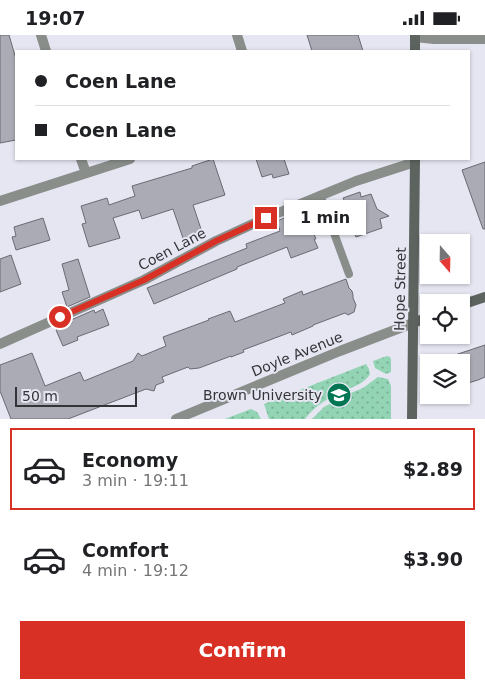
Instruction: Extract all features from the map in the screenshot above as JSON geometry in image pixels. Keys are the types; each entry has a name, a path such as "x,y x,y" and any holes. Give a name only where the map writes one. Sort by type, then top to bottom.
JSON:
{"main road":[{"path":"415,36 415,50"},
{"name":"Hope Street","path":"412,419 415,160"},
{"path":"470,302 485,297"},
{"name":"Doyle Avenue","path":"413,323 420,320"}],"street":[{"path":"41,35 46,50"},
{"path":"237,35 242,50"},
{"path":"415,36 434,39 485,39"},
{"path":"81,160 86,173"},
{"path":"0,201 127,160"},
{"name":"Coen Lane","path":"0,344 144,280 225,237 266,218 320,195 415,160"},
{"name":"Doyle Avenue","path":"176,419 413,323"}],"lane":[{"path":"320,195 349,275"}],"green space":[{"path":"387,356 391,359 391,372 386,374 375,368 373,361"},
{"path":"366,364 370,374 367,378 328,399 315,408 305,419 269,419 264,404"},
{"path":"378,377 388,379 391,386 391,419 312,419 324,407 363,388"},
{"path":"251,409 257,412 261,419 225,419"}],"building":[{"path":"0,35 9,35 15,56 15,140 0,143"},
{"path":"307,35 358,35 363,50 312,50"},
{"path":"213,160 225,195 193,205 204,238 185,244 173,209 142,219 139,210 113,218 120,238 89,247 82,224 86,223 81,206 107,198 109,205 135,196 132,186 192,168 192,166"},
{"path":"256,160 284,160 289,174 273,178 272,174 262,177"},
{"path":"485,162 485,229 483,229 462,170"},
{"path":"360,192 361,197 371,194 377,209 389,216 380,219 382,228 356,237 354,232 352,233 341,203 345,202 343,198"},
{"path":"304,210 318,248 291,258 287,247 154,304 147,288 247,248 246,244 280,231 277,221"},
{"path":"43,218 50,240 16,250 12,237 16,236 14,227"},
{"path":"11,255 21,284 0,292 0,259"},
{"path":"78,259 90,297 67,307 62,292 69,290 62,264"},
{"path":"346,279 356,305 354,312 348,315 345,313 292,335 291,332 199,368 190,369 188,367 162,377 164,382 156,385 154,391 146,389 68,419 11,419 0,391 0,365 32,353 45,386 80,372 84,381 133,361 138,353 142,356 166,346 163,337 208,319 230,311 235,322 285,303 283,299 302,291 303,295"},
{"path":"103,309 109,325 77,337 78,340 63,346 56,330 72,323 71,320 94,310 95,313"},
{"path":"485,345 485,377 470,382 470,354 458,354"}],"place":[{"name":"Brown University","path":"339,395"}],"route":[{"path":"60,317 144,280 216,241 266,218"}]}
